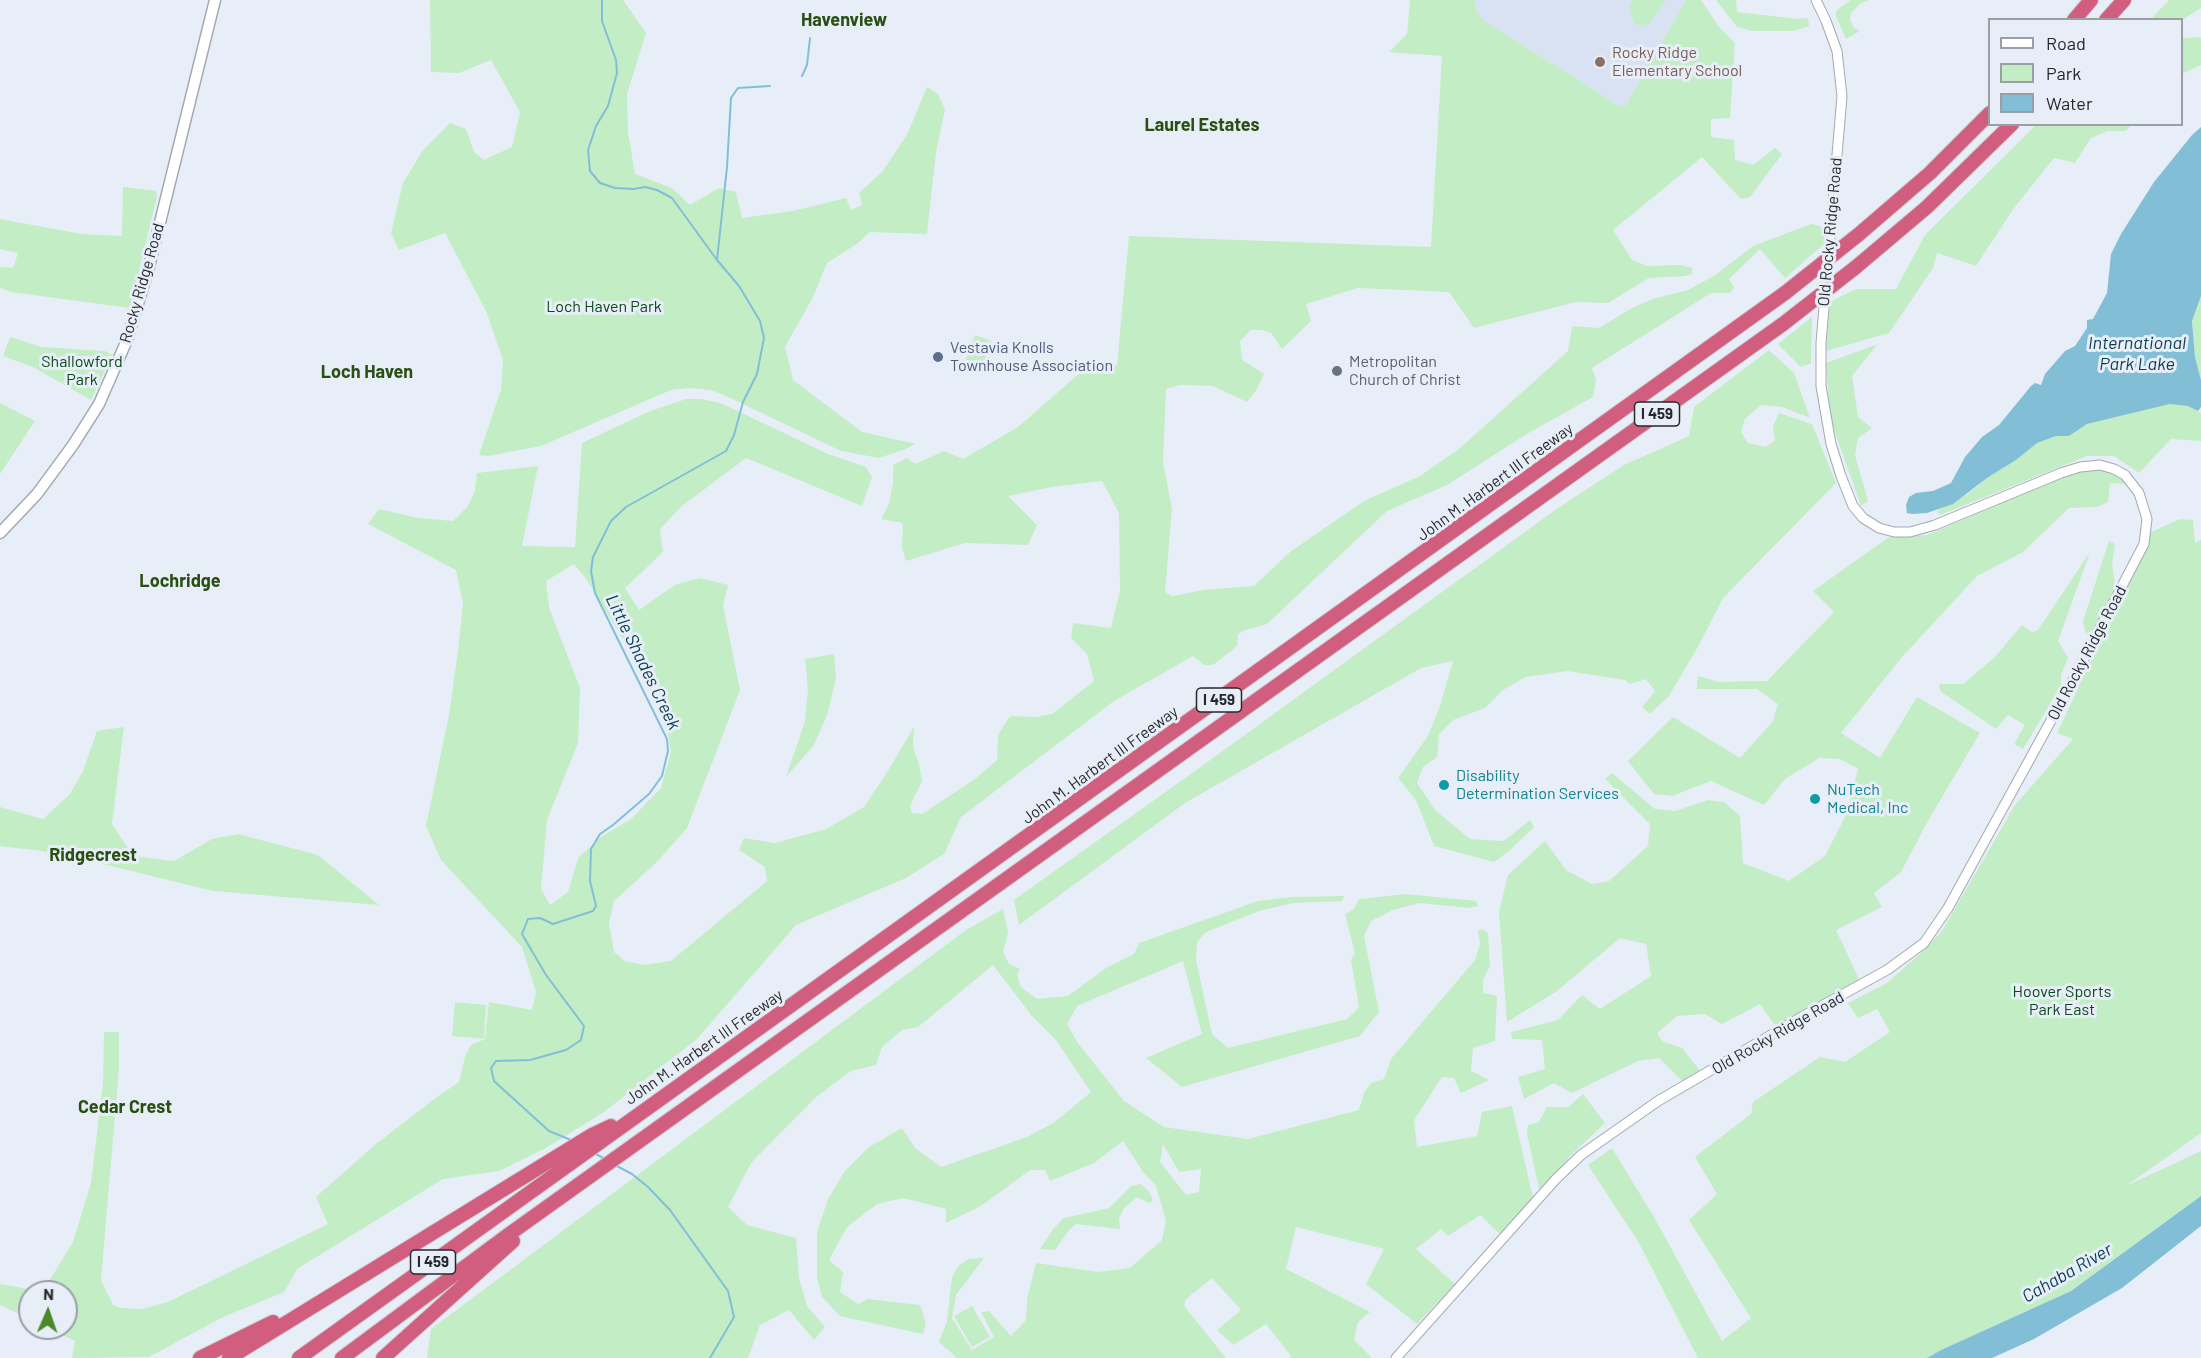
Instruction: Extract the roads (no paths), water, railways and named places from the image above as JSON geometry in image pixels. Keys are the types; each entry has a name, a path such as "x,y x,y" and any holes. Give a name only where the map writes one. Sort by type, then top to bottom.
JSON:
{"highway":[{"path":"2075,18 2085,0"},
{"path":"2076,18 2091,0"},
{"path":"2108,18 2124,0"},
{"name":"John M. Harbert III Freeway","path":"561,1162 592,1135 646,1108 1785,293 1858,235 1930,173 1988,114"},
{"name":"I 459","path":"342,1358 671,1119 1783,324 1927,207 2010,126"},
{"path":"229,1358 386,1263 561,1162"},
{"name":"I 459","path":"299,1358 561,1162"},
{"path":"383,1358 457,1290 581,1184"},
{"path":"200,1358 386,1263"}],"main road":[{"name":"Rocky Ridge Road","path":"0,533 37,494 73,445 99,404 127,340 149,267 215,0"}],"street":[{"name":"Old Rocky Ridge Road","path":"1396,1358 1556,1179 1581,1155 1658,1101 1887,970 1924,943 1948,908 2065,695 2144,544 2147,519 2139,493 2125,476 2114,469 2100,465 2080,467 2061,473 1942,523 1910,532 1893,532 1879,528 1863,518 1853,506 1831,444 1821,386 1821,334 1842,96 1837,51 1816,0"}],"water":[{"name":"International Park Lake","path":"2201,127 2201,296 2192,321 2195,357 2201,380 2201,407 2198,411 2188,406 2170,404 2087,424 2069,436 2056,436 2037,443 1953,504 1927,513 1907,513 1906,505 1909,497 1916,493 1933,491 1951,483 1965,457 1982,437 1999,425 2031,386 2035,383 2041,385 2045,374 2065,351 2075,346 2087,328 2087,320 2093,319 2107,293 2111,254 2121,234 2154,182"},
{"path":"2201,1196 2201,1226 2122,1288 2034,1339 1992,1358 1927,1358 2071,1291"}],"waterway":[{"name":"Little Shades Creek","path":"571,1140 549,1131 494,1081 491,1068 496,1061 530,1060 566,1050 581,1040 584,1026 546,975 522,934 528,919 540,918 553,924 593,911 596,906 590,881 591,849 600,834 649,794 662,776 668,751 667,739 595,593 591,571 593,557 611,521 626,507 726,451 734,435 743,402 757,374 764,338 760,321 739,286 672,198 645,187 615,188 600,183 590,171 588,150 596,126 608,106 617,73 616,60 602,21 602,0"},
{"path":"802,76 807,65 810,38"},
{"path":"717,260 727,167 731,98 738,88 770,86"},
{"name":"Little Shades Creek","path":"594,1153 605,1159"},
{"name":"Little Shades Creek","path":"615,1165 632,1174 648,1187 670,1210 728,1291 734,1317 710,1358"}],"place":[{"name":"Rocky Ridge Elementary School","path":"1600,62"},
{"name":"Vestavia Knolls Townhouse Association","path":"938,357"},
{"name":"Metropolitan Church of Christ","path":"1337,371"},
{"name":"Disability Determination Services","path":"1444,785"},
{"name":"NuTech Medical, Inc","path":"1815,799"}],"district":[{"name":"Havenview","path":"844,20"},
{"name":"Laurel Estates","path":"1202,125"},
{"name":"Loch Haven","path":"367,372"},
{"name":"Lochridge","path":"180,581"},
{"name":"Ridgecrest","path":"93,855"},
{"name":"Cedar Crest","path":"125,1107"}],"park label":[{"name":"Loch Haven Park","path":"604,307"},
{"name":"Shallowford Park","path":"82,371"},
{"name":"Hoover Sports Park East","path":"2062,1001"}],"water label":[{"name":"Cahaba River","path":"2067,1273"}]}
